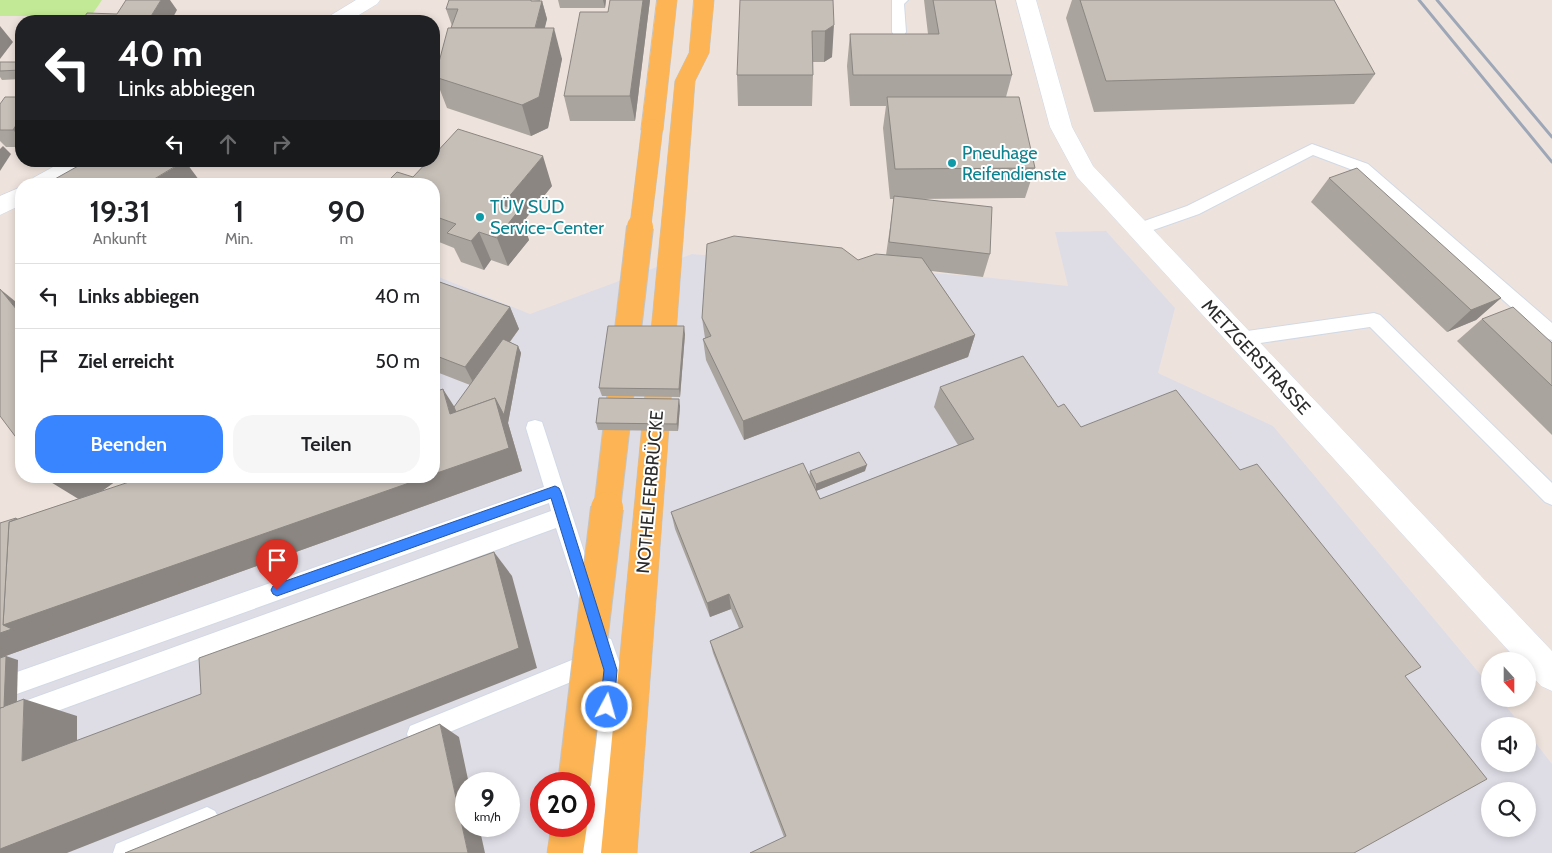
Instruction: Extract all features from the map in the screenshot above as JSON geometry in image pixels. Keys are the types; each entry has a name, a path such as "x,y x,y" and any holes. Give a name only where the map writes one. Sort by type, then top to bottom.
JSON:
{"main road":[{"path":"575,772 667,0"},
{"name":"NOTHELFERBRÜCKE","path":"619,853 684,99 686,81 699,53 704,0"},
{"path":"565,853 567,837"}],"street":[{"path":"345,15 370,0"},
{"name":"METZGERSTRASSE","path":"1026,0 1061,127 1085,171 1552,675"},
{"path":"52,178 71,167"},
{"path":"0,207 15,198"}],"lane":[{"path":"899,32 897,2 901,0"},
{"path":"1139,229 1193,210 1312,150 1363,168 1552,333"},
{"path":"1240,338 1374,320 1552,496"},
{"path":"535,428 611,670 592,853"},
{"path":"0,688 555,492"},
{"path":"0,721 563,516"},
{"path":"400,741 606,657"},
{"path":"125,853 232,810"}],"shaded area":[{"path":"1106,231 1175,308 1158,373 1273,426 1481,675 1481,708 1507,708 1515,717 1481,717 1481,772 1536,772 1536,743 1552,764 1552,853 0,853 0,545 390,483 440,483 440,277 530,314 692,254 983,277 1068,286 1055,232"}],"green space":[{"path":"0,0 102,0 92,15 0,16"}],"building":[{"path":"126,0 161,0 152,15 86,15 87,13 117,14"},
{"path":"449,0 542,1 535,28 451,28 458,9 446,9"},
{"path":"610,0 643,0 630,96 564,96 580,12 608,12"},
{"path":"740,0 833,0 834,25 825,31 812,31 813,75 737,75"},
{"path":"933,0 995,0 1012,75 853,75 850,34 939,34"},
{"path":"1080,0 1334,0 1375,74 1106,81"},
{"path":"448,28 554,28 539,97 522,105 440,79 440,58"},
{"path":"0,62 15,62 15,70 0,71"},
{"path":"5,97 15,97 15,127 13,130 0,130 0,104"},
{"path":"887,97 1019,97 1035,168 895,169"},
{"path":"458,129 543,156 502,205 519,210 497,238 479,232 471,241 447,233 456,224 440,218 440,178 391,178 397,172 413,177 422,167 440,167 440,148"},
{"path":"76,167 174,167 156,178 57,178"},
{"path":"1357,168 1501,298 1471,310 1329,178"},
{"path":"894,196 992,207 990,254 889,242"},
{"path":"734,236 842,248 858,260 876,254 922,258 975,335 743,421 703,339 711,336 702,318 707,244"},
{"path":"440,282 510,307 465,367 440,357"},
{"path":"0,289 15,308 15,436 0,416"},
{"path":"1513,307 1552,343 1552,386 1482,319"},
{"path":"608,326 684,326 679,389 599,388"},
{"path":"503,339 518,346 504,415 495,398 456,412 454,407"},
{"path":"1023,356 1058,407 1064,404 1081,427 1176,390 1240,470 1257,464 1421,667 1405,676 1487,779 1354,853 750,853 786,836 710,641 743,627 729,594 707,603 671,512 803,463 820,499 974,439 940,387"},
{"path":"443,389 450,414 495,398 509,448 440,472 440,390"},
{"path":"599,398 679,399 677,424 596,423"},
{"path":"859,452 867,465 816,484 810,471"},
{"path":"126,483 409,483 3,625 9,522"},
{"path":"16,518 9,522 3,625 12,629 0,633 0,523"},
{"path":"494,552 519,648 0,849 0,708 24,699 22,761 201,694 199,658"},
{"path":"6,656 4,707 0,708 0,658"},
{"path":"440,724 455,793 455,837 465,837 468,853 125,853"}],"railway":[{"path":"1419,0 1552,162"},
{"path":"1437,0 1552,137"}],"place":[{"name":"Pneuhage Reifendienste","path":"952,163"},
{"name":"TÜV SÜD Service-Center","path":"480,217"}],"route":[{"path":"277,590 555,492 611,670 607,707"}]}
